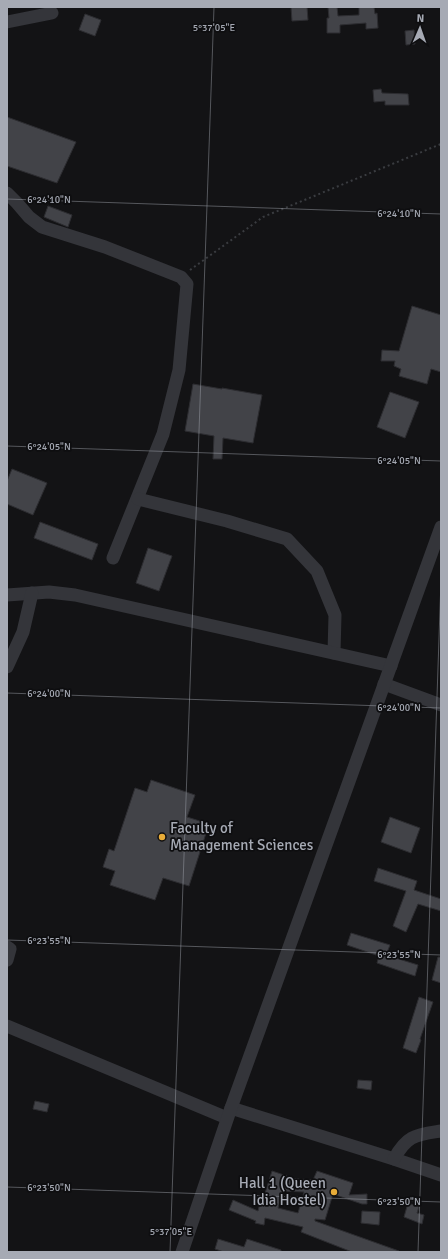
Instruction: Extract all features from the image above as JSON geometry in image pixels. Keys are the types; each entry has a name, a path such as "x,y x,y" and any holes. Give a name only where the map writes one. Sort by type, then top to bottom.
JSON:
{"street":[{"path":"7,22 52,13"},
{"path":"7,193 18,203 29,217 42,227 104,247 181,277 186,284 179,370 163,434 113,558"},
{"path":"138,499 227,521 286,539 317,571 335,615 334,653"},
{"path":"182,1252 229,1113 441,527"},
{"path":"7,595 49,592 75,595 391,666"},
{"path":"7,667 24,632 32,593"},
{"path":"384,684 441,705"},
{"path":"7,947 10,949 10,952 7,960"},
{"path":"7,1026 229,1113 394,1159 441,1175"},
{"path":"394,1159 401,1146 409,1140 420,1135 441,1131"}],"path":[{"path":"181,277 263,217 441,144"}],"building":[{"path":"291,7 307,7 308,20 292,21"},
{"path":"328,7 337,7 338,16 359,15 359,7 374,7 375,14 377,13 378,28 366,29 366,23 340,25 340,33 327,33 327,18 329,18"},
{"path":"85,14 101,20 95,36 79,30"},
{"path":"414,30 415,44 406,45 405,31"},
{"path":"381,89 382,93 408,94 409,105 385,105 385,101 374,102 373,90"},
{"path":"7,117 76,142 57,183 7,166"},
{"path":"48,206 72,215 68,227 44,217"},
{"path":"412,306 441,315 441,372 431,369 427,384 399,376 401,369 394,366 395,361 381,361 382,350 399,351"},
{"path":"193,384 262,395 253,443 223,438 222,459 213,459 214,436 185,431"},
{"path":"390,392 419,402 405,438 377,427"},
{"path":"12,469 47,483 33,515 7,504 7,481"},
{"path":"40,522 98,544 92,560 34,538"},
{"path":"148,548 172,556 159,591 136,583"},
{"name":"Faculty of Management Sciences","path":"151,780 195,795 187,817 209,824 189,886 163,878 155,900 110,885 115,871 103,867 109,849 114,851 135,788 147,792"},
{"path":"390,817 420,828 411,853 381,842"},
{"path":"378,868 417,881 414,890 441,899 441,911 418,904 406,932 393,926 406,891 374,881"},
{"path":"351,933 390,945 386,955 418,965 415,976 377,963 379,956 347,945"},
{"path":"438,957 441,957 441,983 432,980"},
{"path":"419,997 433,1002 416,1053 403,1048"},
{"path":"358,1080 372,1081 371,1090 357,1088"},
{"path":"35,1101 49,1104 47,1112 33,1109"},
{"path":"272,1171 287,1176 286,1178 313,1180 317,1171 353,1183 349,1195 367,1194 367,1204 362,1204 333,1194 325,1220 315,1219 315,1221 399,1252 352,1252 301,1232 303,1227 265,1218 264,1225 255,1223 256,1221 229,1210 233,1200 258,1211 260,1203 262,1203","holes":["283,1191 304,1192 298,1213 278,1208"]},
{"path":"408,1203 419,1207 417,1213 424,1215 422,1224 404,1217"},
{"path":"362,1211 380,1212 379,1225 361,1223"},
{"path":"218,1239 244,1247 247,1239 281,1250 281,1252 224,1252 215,1249"}],"place":[{"name":"Faculty of Management Sciences","path":"162,837"},
{"name":"Hall 1 (Queen Idia Hostel)","path":"334,1192"}]}
